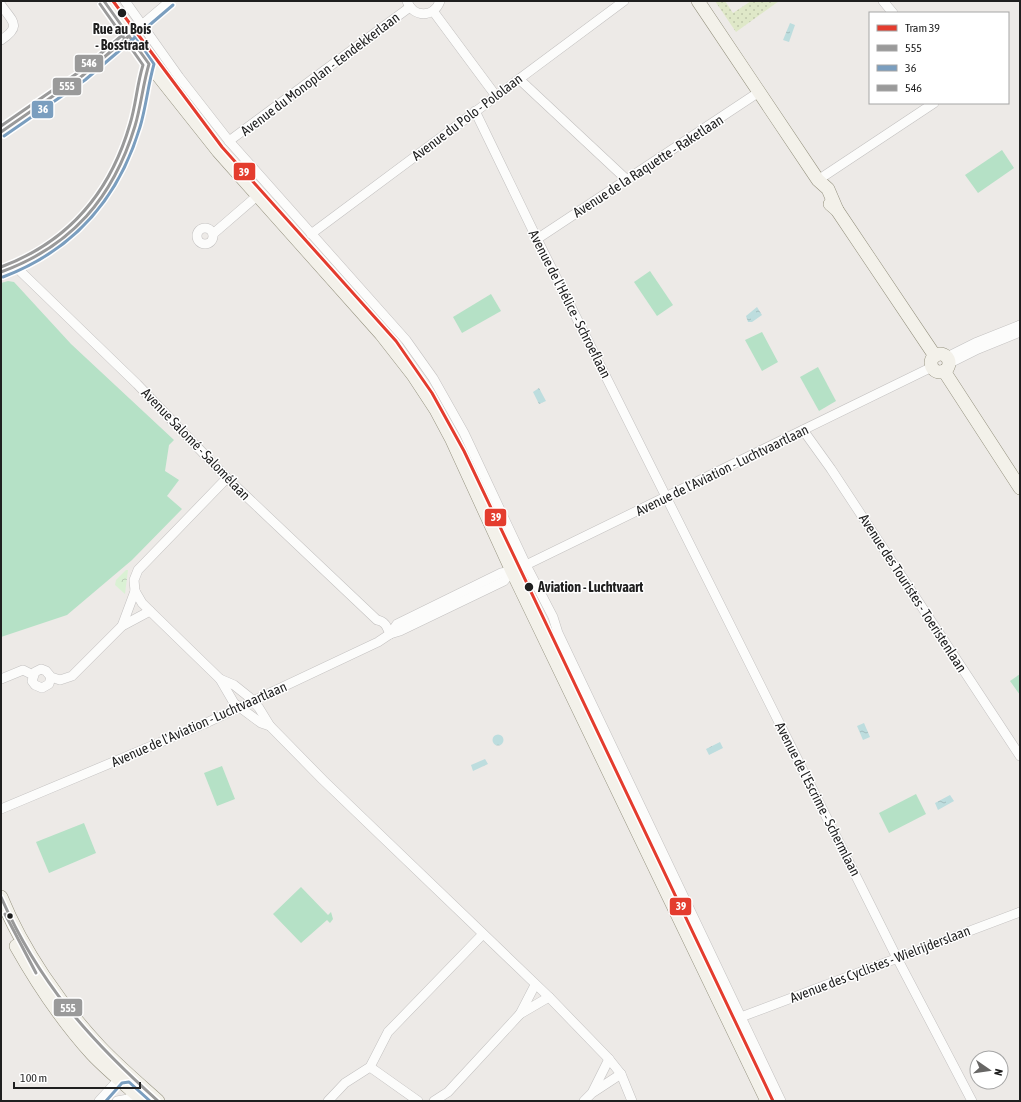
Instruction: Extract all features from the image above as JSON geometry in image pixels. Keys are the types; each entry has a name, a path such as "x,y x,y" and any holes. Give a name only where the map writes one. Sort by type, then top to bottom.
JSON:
{"street":[{"path":"104,1 149,64 218,151 381,334 425,392 452,440 512,571 767,1101"},
{"path":"125,1 176,72 229,141 406,340 432,378 464,433 526,565 553,617 558,633 781,1101"},
{"path":"1,132 82,76 170,1"},
{"path":"409,4 414,11 424,14 433,11 440,1"},
{"name":"Avenue du Polo - Pololaan","path":"311,234 624,1"},
{"path":"698,1 818,180 828,189 836,210 940,363 1020,488"},
{"path":"883,1 892,12"},
{"name":"Avenue du Monoplan - Eendekkerlaan","path":"229,141 409,4"},
{"path":"1,5 14,24 14,28 12,33 1,40"},
{"path":"433,11 496,96"},
{"path":"1,272 16,268 52,248 82,222 94,209 121,163 135,126 145,75 149,64"},
{"path":"163,81 176,72"},
{"path":"519,79 626,180"},
{"name":"Avenue de la Raquette - Raketlaan","path":"537,238 759,92"},
{"path":"818,180 932,104"},
{"name":"Avenue de l'Hélice - Schroeflaan","path":"475,111 666,496"},
{"path":"213,234 257,196"},
{"name":"Avenue Salomé - Salomélaan","path":"16,268 141,389 227,478 377,620 382,620 387,626 390,634"},
{"path":"940,363 949,356 975,343 1020,325"},
{"path":"940,363 1020,332"},
{"name":"Avenue de l'Aviation - Luchtvaartlaan","path":"2,809 254,702 378,642 390,634 397,624 501,573 512,571 526,565 940,363"},
{"name":"Avenue des Touristes - Toeristenlaan","path":"803,430 831,469 1020,756"},
{"path":"122,626 135,591 134,580 138,570 227,478"},
{"name":"Avenue de l'Escrime - Schermlaan","path":"666,496 897,958 972,1101"},
{"path":"135,591 150,611 220,679 234,703 261,723 270,726"},
{"path":"51,677 49,684 42,688 33,684 33,675 38,670 44,669 51,677 60,680 72,676 122,626 150,611"},
{"path":"1,679 22,670 33,675"},
{"path":"220,679 234,685 254,702 267,719 270,726 548,997 609,1059 620,1074 632,1101"},
{"path":"1,897 22,941 71,1013 124,1078"},
{"name":"Avenue des Cyclistes - Wielrijderslaan","path":"741,1017 1020,912"},
{"path":"1,916 32,975 57,1011 92,1053 124,1078 140,1093 158,1101"},
{"path":"328,1101 346,1083 370,1067 388,1032 483,934"},
{"path":"434,1101 448,1092 520,1014 535,985"},
{"path":"520,1014 548,997"},
{"path":"584,1101 592,1092 609,1059"},
{"path":"370,1067 418,1101"},
{"path":"592,1092 620,1074"},
{"path":"99,1101 124,1078"},
{"path":"117,1101 128,1099 140,1093"}],"green space":[{"path":"715,1 725,1 733,13 751,1 779,1 736,32"},
{"path":"1002,150 1014,168 978,193 965,175"},
{"path":"650,271 673,305 657,316 634,282"},
{"path":"8,281 14,282 71,344 174,440 169,445 165,471 179,480 167,496 182,509 132,560 67,615 1,637 1,283"},
{"path":"491,294 501,311 462,333 453,317"},
{"path":"762,332 778,362 762,371 745,340"},
{"path":"818,367 836,401 819,411 800,377"},
{"path":"126,570 128,570 125,594 115,585 116,580"},
{"path":"1020,674 1020,695 1010,681"},
{"path":"222,766 235,799 217,806 204,773"},
{"path":"916,794 926,814 889,833 879,813"},
{"path":"84,823 96,853 49,873 36,842"},
{"path":"301,887 328,915 331,912 333,919 330,923 327,920 301,943 273,914"}],"water":[{"path":"790,23 795,25 789,42 783,40"},
{"path":"757,307 762,315 752,322 748,322 746,316"},
{"path":"539,388 546,401 539,404 533,392"},
{"path":"864,723 870,737 863,740 857,726"},
{"path":"498,734 502,736 504,740 502,744 498,746 494,744 492,740 494,736"},
{"path":"720,742 723,748 709,755 706,749"},
{"path":"485,759 488,764 473,771 471,765"},
{"path":"950,795 954,801 938,810 935,803"}],"tram line":[{"name":"39","path":"113,1 222,147 396,341 432,393 464,451 773,1101"}],"transit line":[{"name":"555","path":"1,272 26,261 49,248 69,233 102,197 115,176 126,152 135,126 149,64 104,1"},
{"name":"546","path":"1,267 25,257 47,244 66,229 83,212 98,193 111,172 121,149 132,117 143,65 100,4"},
{"name":"36","path":"4,136 85,80 173,5"},
{"name":"546","path":"1,126 79,72 126,32"},
{"name":"36","path":"3,277 28,266 72,237 90,219 106,199 119,177 131,153 140,127 154,64 133,33"},
{"name":"555","path":"1,132 82,76 129,36"},
{"name":"555","path":"1,897 32,956 49,983 68,1008 110,1055 158,1101"},
{"name":"546","path":"5,914 36,973"},
{"name":"36","path":"106,1101 122,1083 129,1082 150,1101"}],"place":[{"name":"Rue au Bois - Bosstraat","path":"122,13"},
{"name":"Aviation - Luchtvaart","path":"529,587"}]}
